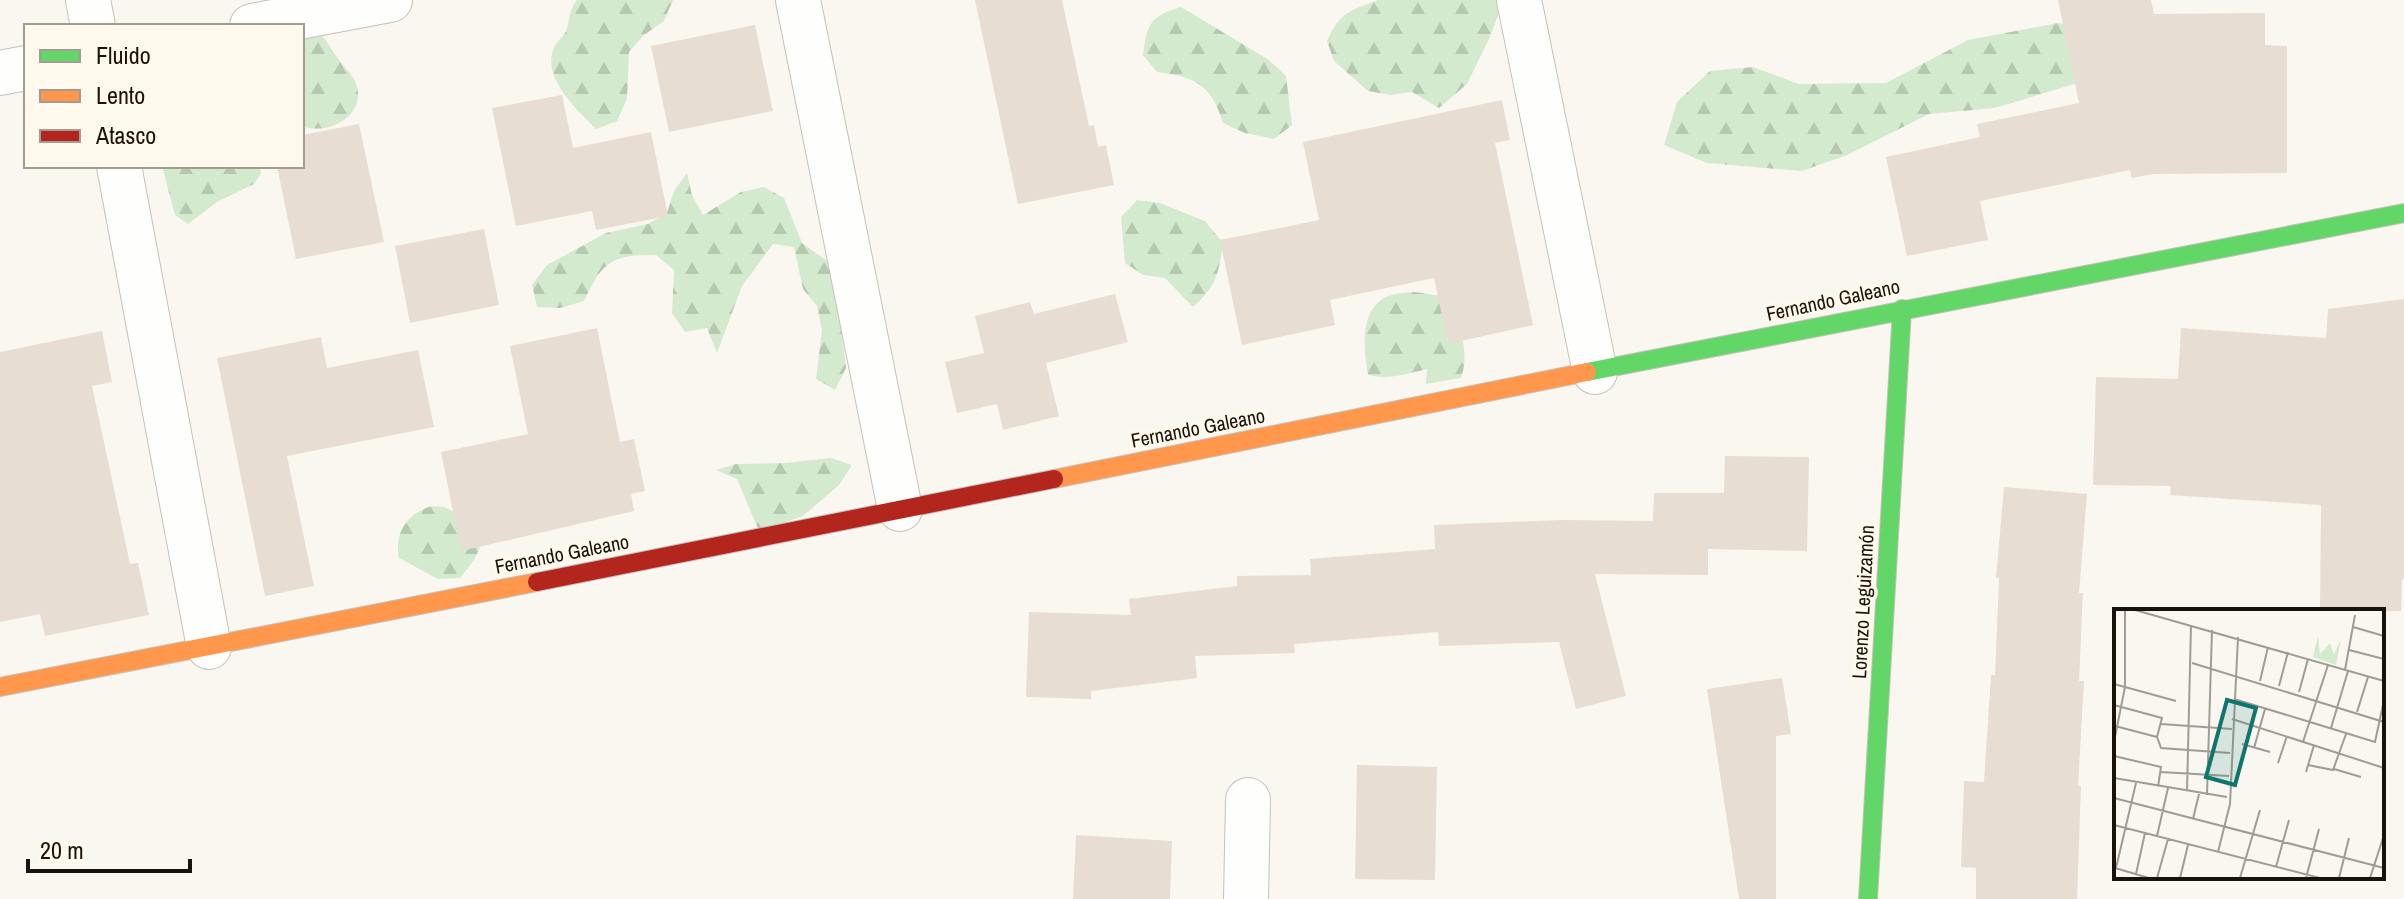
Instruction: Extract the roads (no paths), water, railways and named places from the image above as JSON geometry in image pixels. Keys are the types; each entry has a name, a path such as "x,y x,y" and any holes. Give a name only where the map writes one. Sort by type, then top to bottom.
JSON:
{"street":[{"path":"88,0 93,24"},
{"path":"263,24 390,0"},
{"path":"798,0 900,509"},
{"path":"1519,0 1595,372"},
{"path":"0,73 24,68"},
{"path":"119,168 209,647"},
{"name":"Fernando Galeano","path":"0,687 1902,309 2404,213"},
{"name":"Lorenzo Leguizamón","path":"1868,899 1902,309"},
{"path":"1246,899 1248,800"}]}
